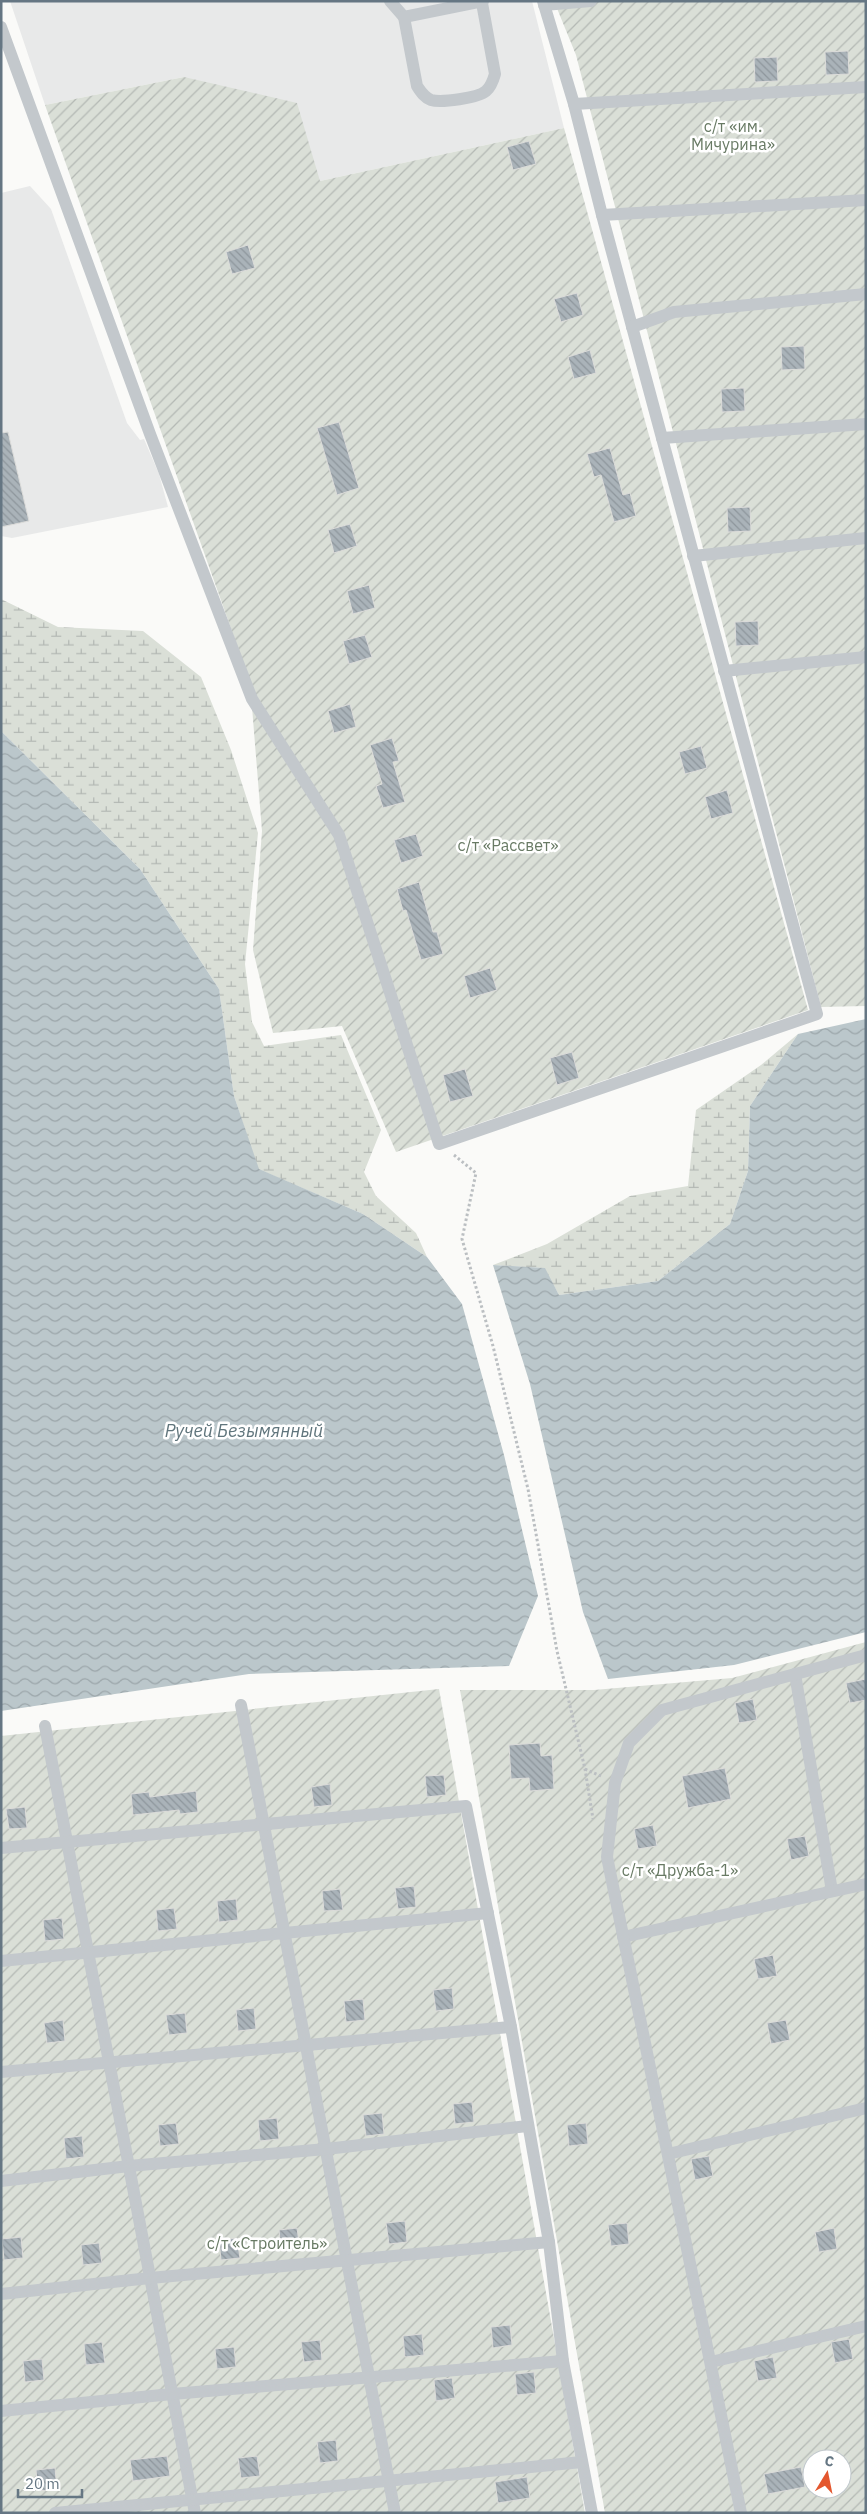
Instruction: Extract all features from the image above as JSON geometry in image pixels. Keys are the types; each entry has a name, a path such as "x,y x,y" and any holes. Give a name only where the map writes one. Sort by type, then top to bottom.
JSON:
{"lane":[{"path":"390,1 404,17 417,86 423,94 432,100 442,101 476,96 485,92 492,84 495,74 482,2 404,17"},
{"path":"1,27 150,434 252,699 339,835 438,1144 817,1014 693,556 574,104 543,3 592,1"},
{"path":"574,104 866,87"},
{"path":"602,215 866,200"},
{"path":"632,327 674,312 866,294"},
{"path":"662,438 866,424"},
{"path":"693,556 866,538"},
{"path":"724,671 866,657"},
{"path":"741,2513 607,1857 615,1783 628,1742 662,1710 866,1655"},
{"path":"795,1674 832,1891"},
{"path":"240,1705 265,1824 395,2513"},
{"path":"45,1726 195,2513"},
{"path":"1,1848 466,1806 511,2027 549,2242 563,2361 592,2513"},
{"path":"623,1937 866,1884"},
{"path":"1,1960 488,1913"},
{"path":"1,2072 511,2027"},
{"path":"668,2154 866,2108"},
{"path":"1,2181 129,2166 326,2149 527,2126"},
{"path":"1,2294 150,2278 347,2262 549,2242"},
{"path":"711,2362 866,2326"},
{"path":"1,2411 172,2394 563,2361"},
{"path":"55,2513 582,2462"}],"path":[{"path":"438,1144 476,1173 462,1239 493,1346 528,1489 558,1651"}],"shaded area":[{"path":"10,1 532,1 564,128 320,181 184,77 45,105"},
{"path":"30,186 51,209 127,423 140,440 144,439 159,474 168,507 12,538 1,536 1,193"}],"green space":[{"name":"с/т «им. Мичурина»","path":"554,1 866,1 866,1006 821,1007 576,55"},
{"name":"с/т «Рассвет»","path":"184,77 297,103 320,181 564,128 808,1010 396,1152 342,1026 273,1033 253,950 262,831 250,682 45,105"},
{"path":"1,599 58,627 143,631 201,677 231,750 258,833 245,964 252,1022 264,1046 341,1035 381,1130 364,1172 376,1196 416,1233 427,1257 363,1214 258,1169 234,1096 219,989 140,869 1,731"},
{"path":"798,1034 750,1106 748,1171 730,1224 658,1281 559,1295 544,1268 493,1265 547,1244 630,1196 688,1186 696,1110 761,1065"},
{"name":"с/т «Дружба-1»","path":"866,1642 866,2513 605,2513 460,1690 594,1690 732,1678"},
{"name":"с/т «Строитель»","path":"439,1689 585,2513 1,2513 1,1736"}],"water":[{"name":"Ручей Безымянный","path":"1,731 140,869 219,989 234,1096 259,1169 363,1214 427,1257 462,1304 504,1455 538,1596 509,1666 249,1674 1,1711"},
{"path":"866,1019 866,1632 734,1665 608,1679 583,1612 530,1384 493,1265 545,1268 559,1295 658,1281 730,1224 748,1171 750,1106 798,1034"}],"building":[{"path":"848,51 849,74 826,75 825,52"},
{"path":"777,57 778,81 755,82 754,58"},
{"path":"529,141 536,164 513,170 507,147"},
{"path":"248,245 255,268 232,274 226,252"},
{"path":"577,293 583,315 561,322 554,299"},
{"path":"804,346 805,369 782,370 781,347"},
{"path":"590,350 596,373 574,379 568,357"},
{"path":"744,388 745,411 722,412 721,389"},
{"path":"339,422 359,488 337,495 317,428"},
{"path":"8,432 29,521 1,527 1,433"},
{"path":"610,448 623,495 630,493 636,516 614,522 601,475 594,477 587,454"},
{"path":"750,507 751,531 728,532 727,508"},
{"path":"350,524 357,546 334,553 328,530"},
{"path":"369,585 375,608 353,614 347,591"},
{"path":"758,621 759,645 736,646 735,622"},
{"path":"365,635 372,657 349,664 343,641"},
{"path":"350,704 356,727 334,733 328,711"},
{"path":"392,738 399,761 393,762 405,802 383,808 376,786 382,784 370,745"},
{"path":"701,746 707,768 685,774 679,752"},
{"path":"727,790 733,813 711,819 705,797"},
{"path":"416,834 423,856 401,863 394,840"},
{"path":"419,882 433,932 437,932 443,954 421,960 406,910 403,911 397,889"},
{"path":"490,968 497,990 470,998 464,976"},
{"path":"572,1052 579,1078 557,1085 550,1058"},
{"path":"465,1069 473,1096 450,1102 443,1075"},
{"path":"866,1679 866,1700 850,1703 846,1683"},
{"path":"753,1699 757,1720 739,1723 735,1703"},
{"path":"540,1743 541,1756 552,1755 554,1789 530,1791 529,1778 511,1779 509,1745"},
{"path":"725,1768 731,1799 688,1808 682,1776"},
{"path":"444,1775 446,1795 427,1797 425,1776"},
{"path":"330,1784 332,1805 314,1807 311,1787"},
{"path":"196,1791 198,1812 180,1814 179,1810 133,1815 131,1794 149,1792 150,1797"},
{"path":"25,1807 27,1828 9,1829 6,1809"},
{"path":"653,1825 657,1846 638,1849 634,1829"},
{"path":"805,1836 809,1856 791,1860 787,1839"},
{"path":"414,1886 416,1907 398,1909 395,1888"},
{"path":"340,1889 343,1910 324,1911 322,1891"},
{"path":"236,1899 238,1920 219,1922 217,1901"},
{"path":"174,1908 177,1929 158,1931 156,1910"},
{"path":"62,1918 64,1939 45,1941 43,1920"},
{"path":"773,1955 777,1976 758,1979 754,1959"},
{"path":"452,1988 454,2009 436,2011 433,1990"},
{"path":"363,1999 365,2020 346,2022 344,2001"},
{"path":"254,2008 256,2029 238,2031 236,2010"},
{"path":"185,2013 187,2033 169,2035 166,2015"},
{"path":"63,2020 65,2041 47,2043 44,2023"},
{"path":"786,2020 790,2040 771,2044 767,2023"},
{"path":"472,2102 474,2122 455,2124 453,2104"},
{"path":"382,2113 384,2134 366,2136 363,2115"},
{"path":"277,2118 279,2139 260,2141 258,2120"},
{"path":"176,2123 179,2144 160,2146 158,2125"},
{"path":"586,2123 588,2144 569,2146 567,2125"},
{"path":"82,2136 84,2157 66,2159 64,2138"},
{"path":"709,2156 713,2176 695,2180 691,2159"},
{"path":"405,2221 407,2242 389,2244 386,2223"},
{"path":"627,2223 629,2244 611,2246 608,2225"},
{"path":"297,2228 300,2249 281,2251 279,2230"},
{"path":"834,2228 837,2249 819,2252 815,2232"},
{"path":"21,2237 23,2258 4,2260 2,2239"},
{"path":"237,2238 240,2258 221,2260 219,2240"},
{"path":"99,2243 102,2263 83,2265 81,2245"},
{"path":"510,2325 512,2345 493,2348 491,2327"},
{"path":"422,2334 424,2355 405,2357 403,2336"},
{"path":"849,2339 853,2359 835,2363 831,2342"},
{"path":"320,2340 322,2360 304,2362 301,2342"},
{"path":"102,2342 105,2363 86,2365 84,2344"},
{"path":"234,2347 236,2367 217,2369 215,2349"},
{"path":"773,2357 777,2378 758,2381 754,2361"},
{"path":"42,2359 44,2380 25,2382 23,2361"},
{"path":"534,2372 536,2393 517,2395 515,2374"},
{"path":"452,2378 455,2398 436,2401 434,2380"},
{"path":"336,2440 338,2461 320,2463 317,2442"},
{"path":"167,2456 170,2476 133,2481 130,2460"},
{"path":"257,2456 260,2476 241,2478 238,2458"},
{"path":"801,2467 802,2488 768,2494 764,2474"},
{"path":"55,2468 57,2489 38,2491 36,2470"},
{"path":"527,2477 530,2498 498,2503 495,2482"}]}
